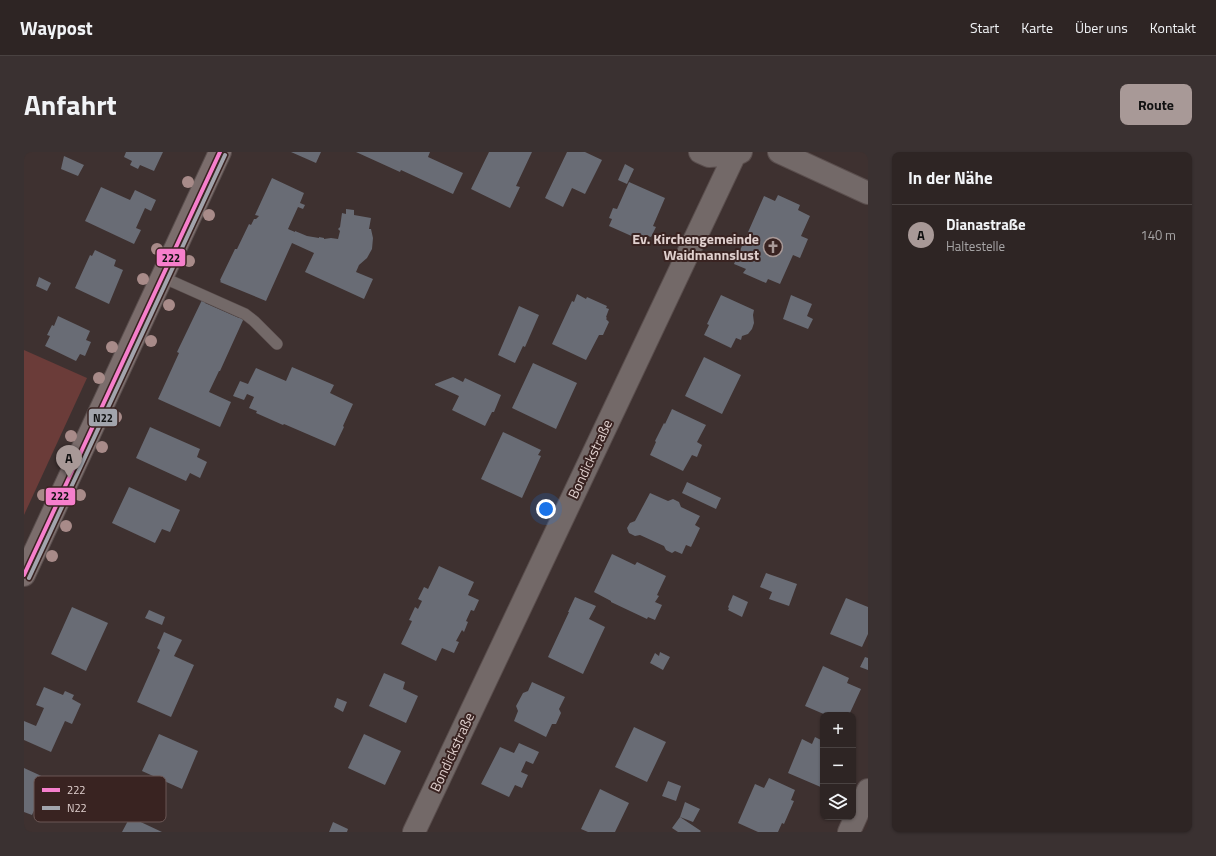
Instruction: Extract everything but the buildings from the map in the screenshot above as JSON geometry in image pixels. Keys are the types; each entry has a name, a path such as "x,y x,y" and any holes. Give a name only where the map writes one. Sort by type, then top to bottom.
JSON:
{"main road":[{"path":"24,575 220,152"}],"street":[{"path":"700,152 709,156 738,153"},
{"path":"779,152 868,193"},
{"name":"Bondickstraße","path":"414,832 738,153"},
{"path":"849,832 868,790"}],"lane":[{"path":"162,277 245,314 277,344"}],"shaded area":[{"path":"24,350 87,378 24,515"}],"transit line":[{"name":"222","path":"24,575 220,152"},
{"name":"N22","path":"29,578 225,155"}],"place":[{"name":"Ev. Kirchengemeinde Waidmannslust","path":"773,247"},
{"name":"Dianastraße","path":"69,478"}]}
